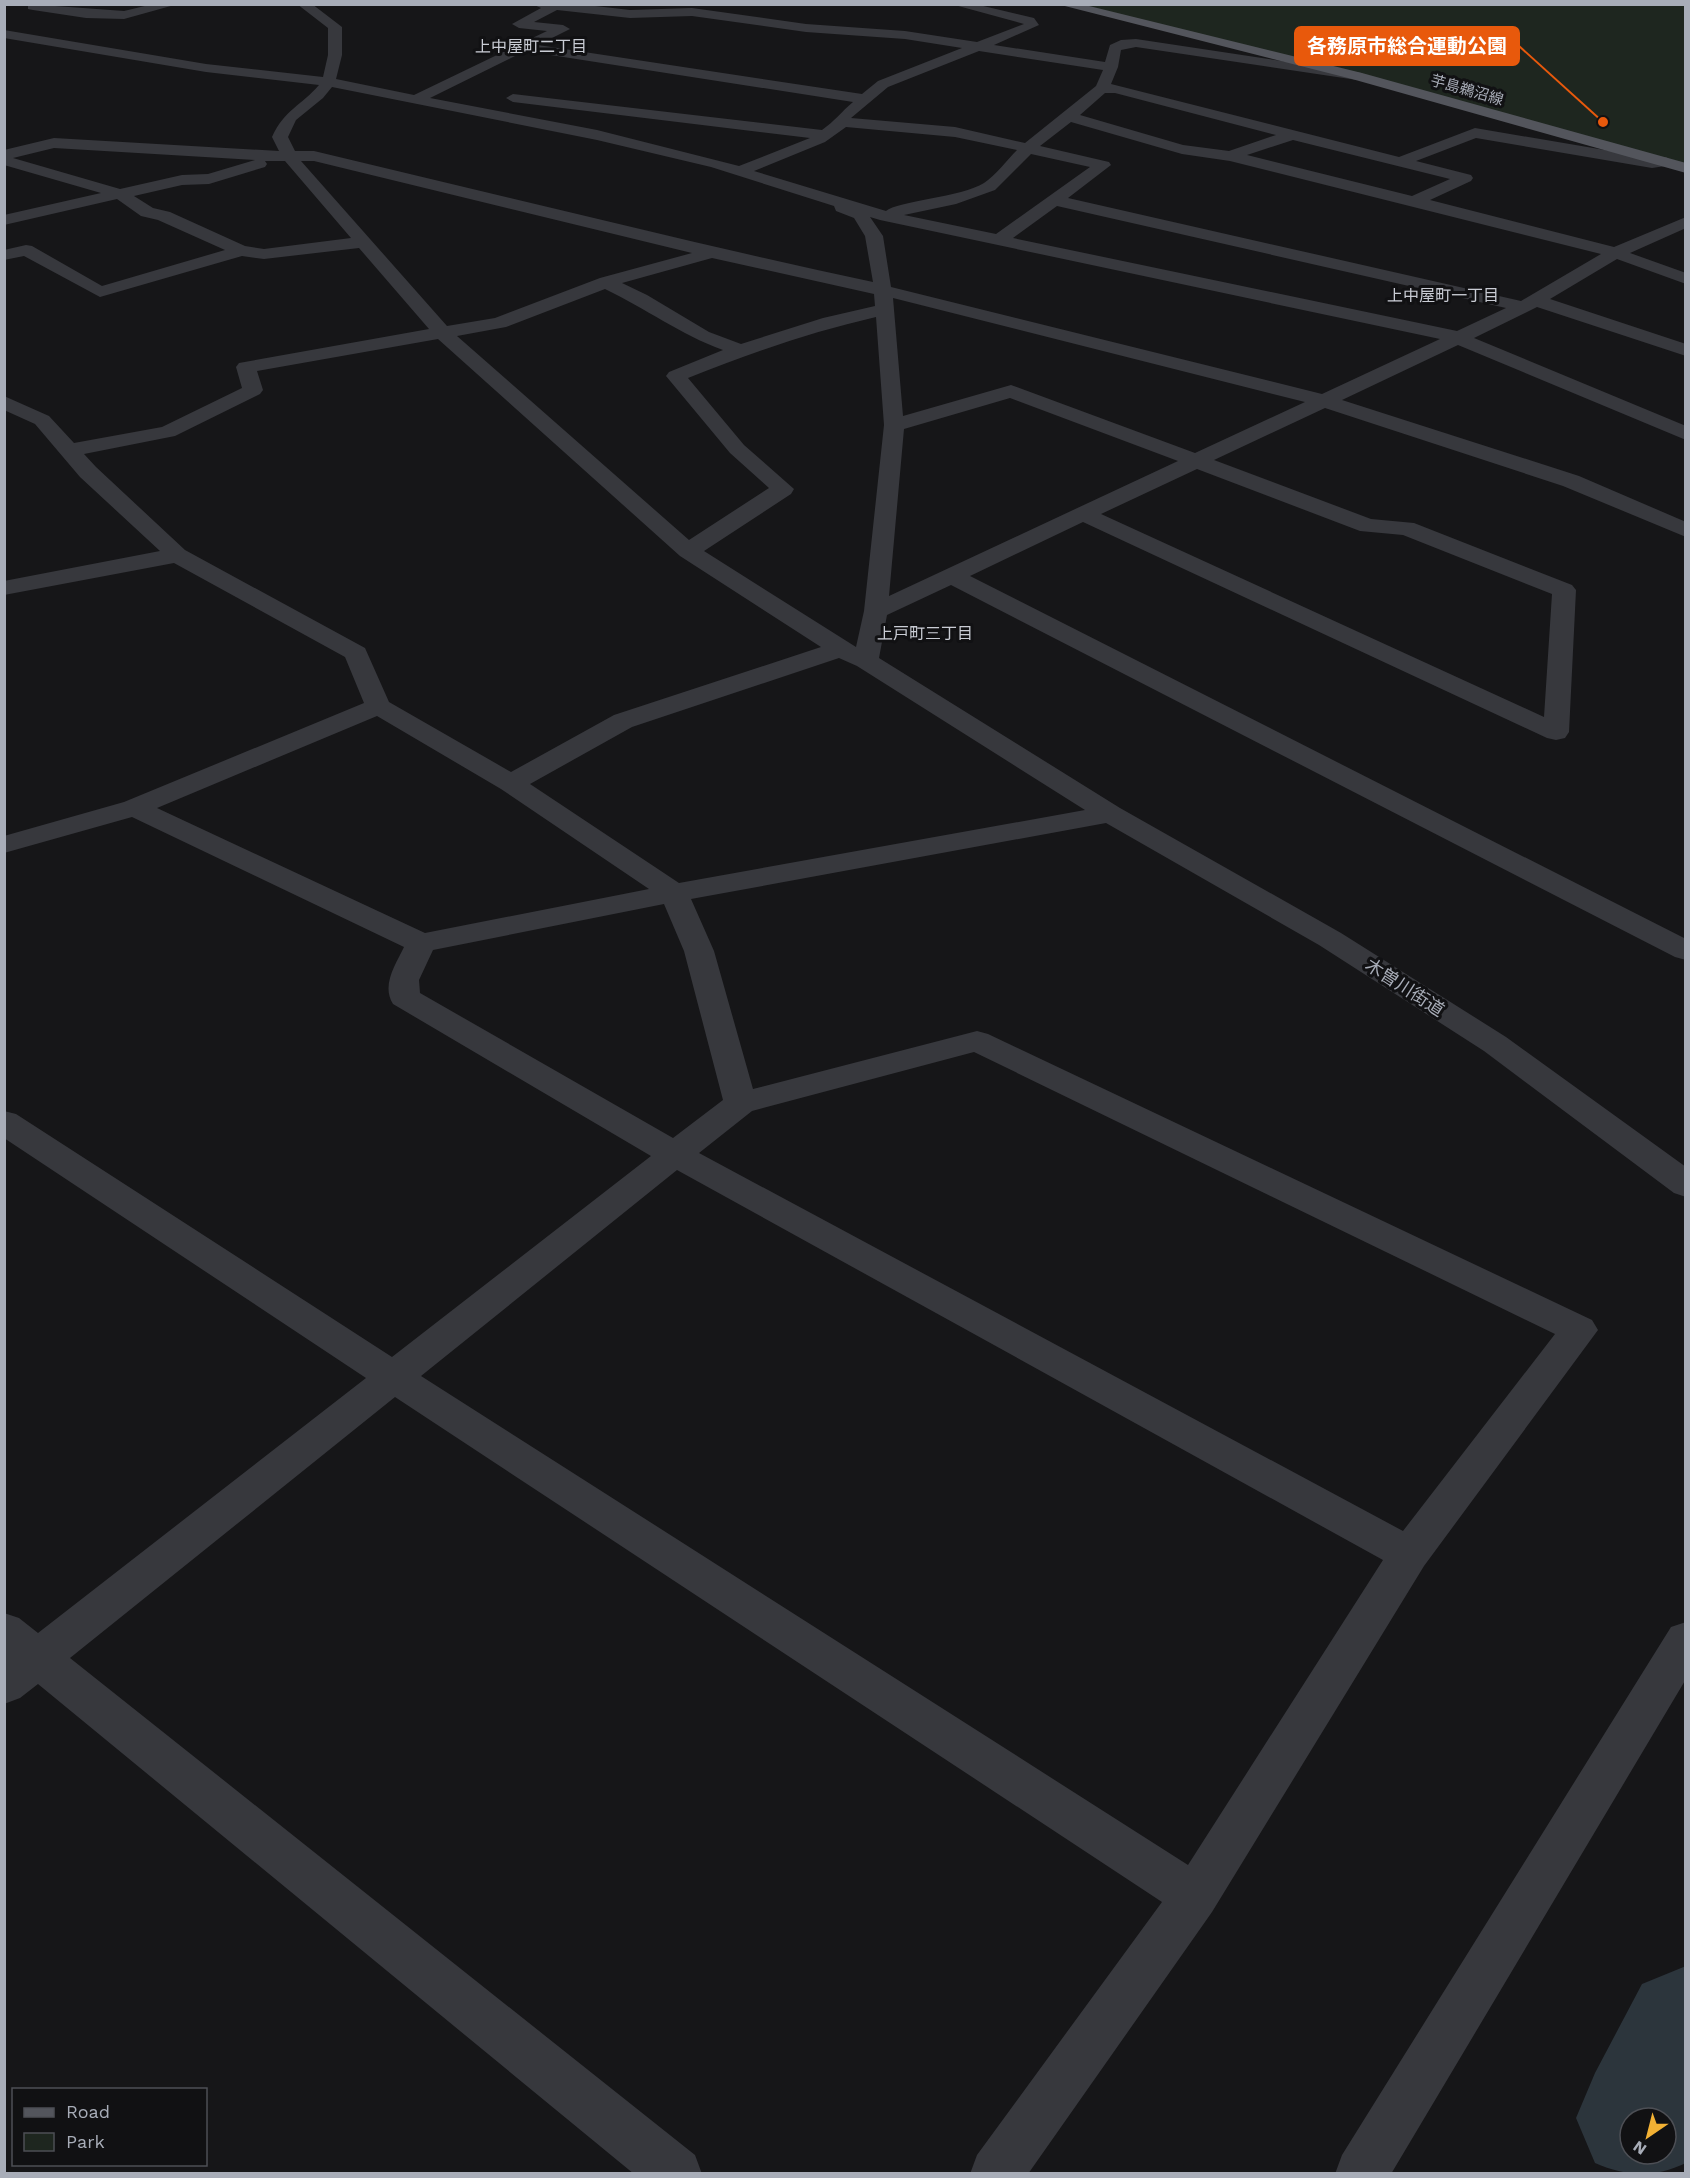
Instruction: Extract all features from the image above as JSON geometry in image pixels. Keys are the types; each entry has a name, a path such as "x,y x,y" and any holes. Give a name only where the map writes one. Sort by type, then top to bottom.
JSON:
{"main road":[{"name":"芋島鵜沼線","path":"1064,4 1357,76 1686,168"}],"street":[{"path":"28,7 86,14 172,4"},
{"path":"538,4 630,15 692,12 806,28 905,35 1111,67"},
{"path":"843,122 842,118 883,84 1032,25 1029,21 957,4"},
{"path":"290,156 280,137 285,122 298,108 325,88 330,79 336,45 335,27 308,5"},
{"path":"416,99 563,29 519,24 555,6"},
{"path":"4,47 74,28 120,10"},
{"path":"4,34 206,68 460,91"},
{"path":"880,215 950,201 988,187 1028,148 1102,88 1111,67 1115,48 1121,44 1136,43 1357,76"},
{"path":"523,47 865,99"},
{"path":"330,79 416,99 597,135 740,171 880,215 1456,337 1686,434"},
{"path":"1102,88 1115,89 1465,178 1413,202"},
{"path":"494,96 826,135"},
{"path":"1069,117 1182,149 1230,156 1617,252 1686,279"},
{"path":"740,171 826,135 843,122 955,132 1103,165 999,240"},
{"path":"1400,162 1475,132 1652,163 1666,162"},
{"path":"25,133 262,149 290,156"},
{"path":"1230,156 1292,135"},
{"path":"4,155 54,142 263,156 314,156 527,206 884,300 1324,401 1570,481 1686,530"},
{"path":"4,220 182,180 209,179 290,156"},
{"name":"木曽川街道","path":"290,156 443,334 688,551 841,649 866,661 1110,814 1330,939 1495,1044 1686,1185"},
{"path":"4,160 120,194 147,212 164,216 241,251 264,254 365,242"},
{"path":"816,196 860,215 874,236 884,300 894,425 876,611 866,661"},
{"path":"1054,200 1530,303 1686,350"},
{"path":"876,611 1530,303 1617,252 1686,222"},
{"path":"4,255 26,250 100,291 241,251"},
{"path":"70,450 168,432 254,390 246,367 498,323 606,282 712,253"},
{"path":"606,282 641,299 702,336 741,350"},
{"path":"688,551 783,489 737,449 676,376 741,350 830,322 884,300"},
{"path":"894,425 1011,391 1368,526 1406,528 1564,590 1556,732 1084,514"},
{"path":"4,402 42,420 88,472 177,555 356,653 378,706 511,783 674,893 699,951 740,1103"},
{"path":"4,588 177,555"},
{"path":"952,576 1686,951"},
{"path":"511,783 623,721 841,649"},
{"path":"4,845 134,808 378,706"},
{"path":"134,808 421,943 674,893 1110,814"},
{"path":"421,943 404,980 404,997 674,1154 1409,1554"},
{"path":"676,2174 16,1658 393,1377 740,1103 977,1041 1580,1329 1409,1554 1195,1896 996,2174"},
{"path":"4,1122 393,1377 1195,1896"},
{"path":"1361,2174 1686,1640"}],"green space":[{"path":"1063,5 1685,5 1685,168 1357,76"}],"waterway":[{"path":"1646,2106 1686,2027"}],"place":[{"name":"各務原市総合運動公園","path":"1603,122"}],"district":[{"name":"上中屋町二丁目","path":"531,46"},
{"name":"上中屋町一丁目","path":"1443,295"},
{"name":"上戸町三丁目","path":"925,633"}]}
